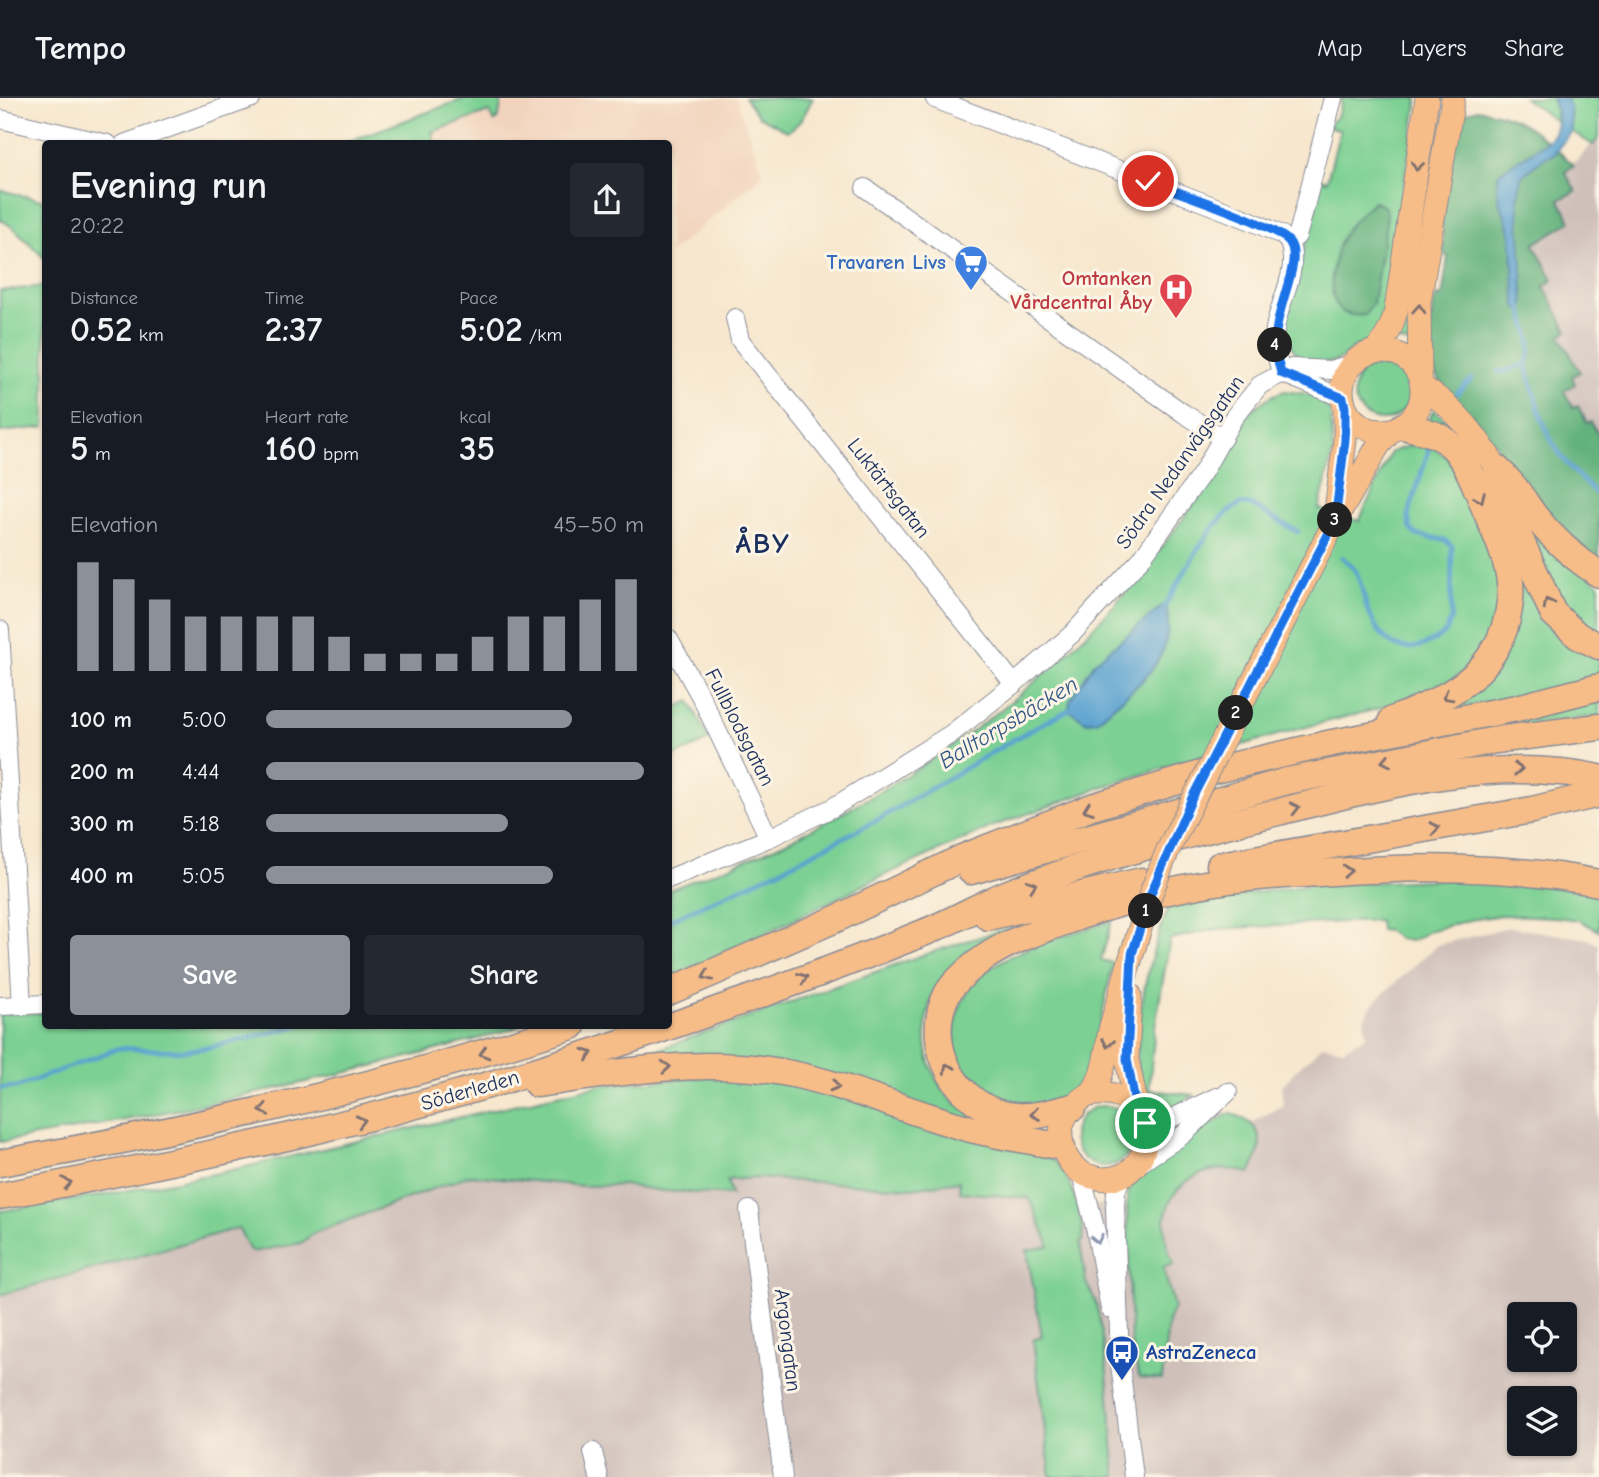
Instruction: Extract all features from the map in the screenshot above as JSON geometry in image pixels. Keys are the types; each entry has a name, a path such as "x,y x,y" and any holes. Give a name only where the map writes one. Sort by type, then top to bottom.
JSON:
{"highway":[{"path":"1332,743 1458,690 1476,676 1492,656 1503,634 1508,613 1508,568 1468,469 1455,448 1446,440 1436,435 1397,428"},
{"path":"1496,468 1511,480 1535,516 1559,542 1577,560 1599,574"},
{"path":"1496,468 1500,494 1553,613 1578,636 1599,646"},
{"path":"672,990 964,858 1092,807 1214,770 1332,743 1517,708 1599,687"},
{"path":"879,898 1287,781 1496,740 1599,727"},
{"path":"925,932 1006,894 1098,862 1228,824 1365,790 1455,774 1522,768 1571,772 1599,778"},
{"path":"925,932 1212,866 1532,810 1599,794"},
{"path":"1230,880 1271,857"},
{"path":"1081,1101 1030,1116 997,1112 975,1102 961,1089 942,1056 938,1024 948,992 976,963 1002,946 1093,911 1140,898 1230,880 1343,871 1442,868 1551,874 1599,883"},
{"name":"Söderleden","path":"672,1025 925,932"},
{"name":"Söderleden","path":"0,1163 288,1105 424,1070 562,1029"},
{"name":"Söderleden","path":"0,1196 362,1121 453,1096 660,1029"},
{"path":"453,1096 640,1069 702,1065 769,1070 810,1078 966,1128 1062,1147"}],"main road":[{"path":"1375,351 1385,340 1396,310 1427,98"},
{"path":"1132,954 1127,1059 1138,1110 1145,1123 1145,1147 1140,1159 1127,1171 1101,1179 1081,1173 1066,1157 1062,1147 1063,1121 1099,1080 1132,954 1167,852 1335,521 1378,446 1418,410 1421,382 1419,302 1453,98"},
{"path":"1335,521 1345,440 1343,380 1352,364 1375,351 1392,352 1402,356 1415,367 1421,382 1461,419 1481,443 1496,468"},
{"path":"1344,403 1353,419 1365,427 1378,431 1397,428"},
{"path":"1081,1101 1102,1093 1115,1095 1127,1100 1138,1110"}],"street":[{"path":"135,140 252,98"},
{"path":"1289,242 1297,236 1333,98"},
{"path":"935,99 1282,235 1289,242 1293,257 1291,275 1275,331 1281,373"},
{"path":"0,119 91,140"},
{"path":"865,188 1183,413 1223,438"},
{"name":"Luktärtsgatan","path":"735,318 740,340 1014,684"},
{"path":"1281,373 1292,368 1330,370 1352,364"},
{"path":"1281,373 1344,403"},
{"name":"Södra Nedanvägsgatan","path":"672,877 769,838 866,788 951,734 1014,684 1072,634 1141,559 1178,510 1249,398 1260,385 1281,373"},
{"path":"0,630 22,1006"},
{"name":"Fullblodsgatan","path":"672,645 701,697 769,838"},
{"path":"0,1006 42,1004"},
{"path":"1121,1364 1116,1192 1127,1171 1183,1135 1228,1092 1168,1120 1138,1110"},
{"path":"1081,1173 1096,1232 1121,1364 1134,1477"},
{"name":"Argongatan","path":"748,1210 783,1477"},
{"path":"593,1452 599,1477"}],"shaded area":[{"path":"466,98 736,98 764,174 672,251 672,140 436,140 425,113"},
{"path":"1599,137 1599,436 1591,423 1587,424 1578,407 1573,409 1564,391 1572,376 1580,371 1560,336 1567,331 1543,285 1534,244 1571,221 1559,200 1565,172"},
{"path":"1509,927 1588,939 1599,945 1599,1477 0,1477 0,1295 239,1228 301,1243 313,1233 470,1175 584,1186 623,1185 663,1191 730,1195 727,1180 756,1178 912,1188 959,1181 961,1192 1140,1209 1248,1125 1283,1105 1281,1087 1323,1045 1343,1049 1367,1035 1364,1019 1374,1002 1437,945"}],"green space":[{"path":"466,98 502,98 499,117 494,122 489,112 432,132 434,140 352,140"},
{"path":"745,98 813,98 799,122 787,131 758,116"},
{"path":"1342,98 1418,98 1383,319 1370,339 1353,348 1341,359 1324,364 1304,360 1298,355 1289,339 1287,317 1318,193 1315,185 1317,178 1327,181 1340,130 1330,128 1331,122 1338,115"},
{"path":"1435,98 1443,98 1410,344 1397,341 1404,322"},
{"path":"1524,98 1552,98 1557,122"},
{"path":"1566,98 1599,98 1599,137 1593,145 1571,131 1570,107"},
{"path":"1477,109 1507,116 1530,128 1574,165 1565,172 1576,191 1559,200 1571,221 1534,244 1553,280 1544,286 1567,331 1560,336 1580,372 1572,376 1575,384 1564,391 1573,408 1578,406 1587,423 1591,422 1599,436 1599,566 1568,538 1539,506 1486,431 1443,385 1430,361 1430,323 1436,296 1442,297 1448,256 1444,255 1442,224 1458,120 1463,114"},
{"path":"0,190 42,200 42,256 15,229 0,219"},
{"path":"1373,201 1385,207 1387,216 1373,303 1365,315 1351,315 1339,309 1332,291 1335,257 1347,229"},
{"path":"42,286 42,427 0,432 0,291"},
{"path":"1376,364 1388,364 1398,368 1406,376 1410,392 1406,408 1398,416 1388,420 1376,420 1366,416 1358,408 1354,398 1354,386 1358,376 1366,368"},
{"path":"1285,391 1313,395 1331,411 1333,451 1319,509 1359,521 1391,452 1422,441 1447,457 1474,508 1501,588 1496,626 1472,667 1421,698 1180,763 1102,787 991,827 672,977 672,889 765,852 850,809 953,745 1049,670 1093,628 1134,583 1228,456 1237,430 1247,415"},
{"path":"1433,410 1454,426 1477,457 1507,527 1584,653 1599,659 1599,675 1583,682 1445,711 1482,686 1499,666 1517,587 1429,421"},
{"path":"1521,522 1599,584 1599,638 1572,621"},
{"path":"690,701 709,740 672,758 672,710"},
{"path":"1599,701 1599,716 1521,725 1519,720"},
{"path":"1478,878 1599,892 1599,931 1579,920 1502,915 1469,920 1429,931 1412,941 1399,939 1388,931 1380,930 1379,920 1216,929 1170,939 1155,1026 1149,1090 1194,1095 1165,1108 1152,1105 1147,1098 1137,1068 1139,1023 1153,954 1170,904 1312,885"},
{"path":"1112,921 1101,960 1113,963 1092,1064 1080,1086 1060,1098 1040,1104 1018,1106 1002,1105 974,1089 957,1057 955,1042 958,1014 970,988 992,967 1018,952"},
{"path":"1023,923 958,960 940,982 932,997 928,1014 927,1049 938,1082 956,1104 988,1123 637,1057 920,956"},
{"path":"42,1013 42,1029 511,1029 267,1091 134,1119 0,1142 0,1014"},
{"path":"719,1076 798,1084 1037,1153 1058,1164 1069,1182 1079,1213 1086,1282 1095,1300 1100,1321 1116,1477 1051,1477 1033,1340 1042,1337 1027,1250 1050,1246 1029,1198 960,1192 959,1181 912,1188 756,1178 727,1180 731,1195 663,1191 623,1185 584,1186 470,1175 314,1233 301,1243 251,1252 238,1228 0,1295 0,1211 219,1173 600,1085"},
{"path":"1104,1106 1125,1115 1134,1136 1125,1157 1104,1166 1083,1157 1074,1136 1083,1115"},
{"path":"1231,1113 1251,1124 1256,1130 1260,1144 1259,1153 1250,1173 1223,1169 1205,1172 1190,1179 1178,1189 1170,1201 1165,1231 1174,1264 1163,1267 1174,1307 1168,1322 1162,1380 1139,1378 1131,1341 1129,1191 1136,1179 1153,1165"}],"water":[{"path":"1552,98 1566,98 1570,107 1571,131 1554,154 1544,158 1521,177 1518,200 1524,306 1517,309 1511,237 1497,183 1499,173 1540,146 1554,133 1557,118"},
{"path":"1166,603 1166,642 1151,671 1097,721 1087,722 1069,710 1070,700 1095,662"}],"waterway":[{"name":"Balltorpsbäcken","path":"1498,372 1519,367 1529,358 1530,343 1520,302"},
{"path":"1526,363 1552,441 1572,469 1599,496"},
{"name":"Balltorpsbäcken","path":"1457,393 1472,379"},
{"name":"Balltorpsbäcken","path":"1342,557 1357,574 1375,625 1391,643 1400,647 1421,646 1446,632 1451,618 1452,546 1445,540 1416,535 1411,529 1408,516 1429,449"},
{"name":"Balltorpsbäcken","path":"1164,607 1205,539 1225,515 1237,506 1251,505 1298,532"},
{"name":"Balltorpsbäcken","path":"672,919 780,870 879,819 1072,708"},
{"name":"Balltorpsbäcken","path":"0,1088 17,1087 119,1048 182,1051 211,1047 286,1029"}],"place":[{"name":"Travaren Livs","path":"971,292"},
{"name":"Omtanken Vårdcentral Åby","path":"1176,320"},
{"name":"AstraZeneca","path":"1122,1382"}],"district":[{"name":"ÅBY","path":"763,543"}],"route":[{"path":"1145,1123 1136,1108 1127,1059 1132,954 1151,893 1192,798 1335,521 1345,440 1343,398 1281,373 1277,359 1275,331 1291,275 1293,257 1289,242 1282,235 1249,220 1148,181"}]}
